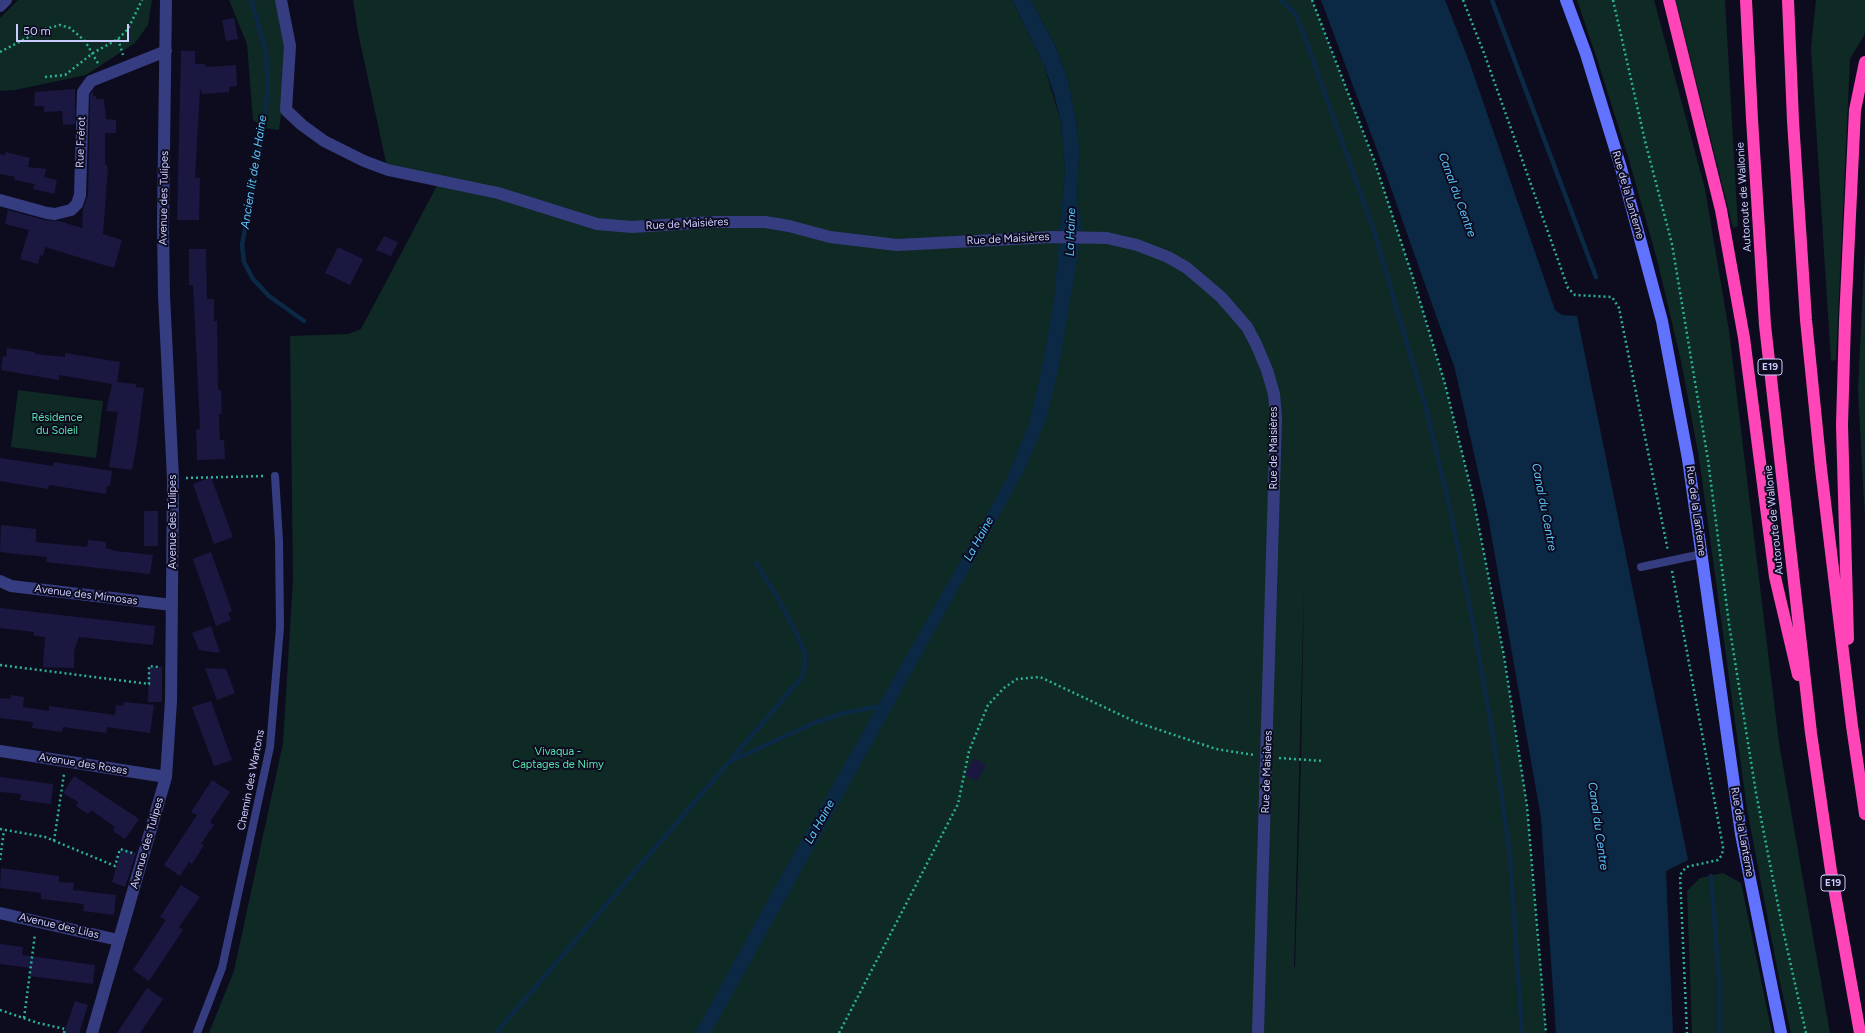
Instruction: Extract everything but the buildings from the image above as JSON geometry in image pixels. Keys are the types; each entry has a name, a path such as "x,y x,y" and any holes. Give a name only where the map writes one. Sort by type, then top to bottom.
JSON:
{"highway":[{"path":"1670,0 1722,210 1744,338 1776,578 1811,733"},
{"name":"Autoroute de Wallonie","path":"1746,0 1765,324 1811,733 1831,871 1860,1033"},
{"path":"1788,0 1793,121 1806,320 1821,469 1852,726 1865,814"},
{"path":"1852,726 1842,425 1844,321 1854,110 1865,62"}],"main road":[{"name":"Rue de la Lanterne","path":"1566,0 1586,54 1621,168 1662,321 1688,458 1722,708 1741,834 1780,1033"}],"street":[{"path":"0,6 6,0"},
{"name":"Avenue des Tulipes","path":"92,1033 166,777 171,701 173,478 164,295 163,224 166,0"},
{"name":"Rue de Maisières","path":"281,0 290,46 286,110 302,125 324,141 364,161 388,170 498,193 597,224 632,227 711,222 765,222 789,226 830,237 897,245 1052,237 1107,238 1137,245 1168,257 1187,268 1221,297 1234,311 1256,344 1267,370 1274,394 1276,418 1258,1033"},
{"name":"Rue Frérot","path":"0,200 47,213 55,214 71,210 77,204 80,195 83,92 91,81 166,51"},
{"name":"Avenue des Mimosas","path":"0,582 11,586 172,605"},
{"name":"Avenue des Roses","path":"0,750 166,777"},
{"name":"Avenue des Lilas","path":"0,912 118,940"}],"lane":[{"name":"Chemin des Wartons","path":"197,1033 222,968 270,747 280,627 279,541 275,476"},
{"path":"1641,567 1702,554"}],"path":[{"path":"45,77 65,75 92,53 118,39 128,29 142,0"},
{"path":"1312,0 1374,160 1412,275 1445,384 1473,497 1504,656 1528,806 1546,1033"},
{"path":"1463,0 1484,53 1568,288 1575,295 1612,297 1619,308 1670,560 1723,847 1722,854 1718,860 1686,867 1680,875 1687,1033"},
{"path":"1613,0 1644,141 1672,244 1708,460 1730,624 1756,793 1783,930 1806,1033"},
{"path":"0,52 42,30 60,25 70,28 84,41 100,66"},
{"path":"173,478 275,476"},
{"path":"0,665 149,684 149,666 171,667"},
{"path":"838,1033 958,804 969,751 988,704 1004,688 1017,679 1040,677 1136,722 1216,749 1267,758 1323,761"},
{"path":"54,841 66,761"},
{"path":"0,829 45,837 115,866 120,849 143,856"},
{"path":"0,860 4,830"},
{"path":"24,1018 37,920"},
{"path":"0,1010 38,1023 65,1029 64,1033"}],"green space":[{"path":"18,0 152,0 148,25 135,43 86,75 15,90 0,91 0,18"},
{"path":"229,0 281,0 290,46 279,130 265,128 253,120 247,44"},
{"name":"Vivaqua - Captages de Nimy","path":"353,0 1012,0 1044,65 1061,122 1065,170 1060,236 1081,217 1077,203 1079,148 1076,120 1068,80 1055,45 1031,0 1312,0 1374,160 1412,275 1445,384 1473,497 1504,656 1527,806 1546,1033 209,1033 234,971 283,743 293,580 290,336 348,334 361,329 440,180 387,167 358,32","holes":["1304,588 1295,967 1294,967"]},
{"path":"1577,0 1654,0 1705,189 1729,331 1779,743 1830,1033 1791,1033 1747,809 1699,458 1681,361 1658,263 1629,160"},
{"path":"1676,0 1725,0 1738,226 1733,228"},
{"path":"1816,0 1865,0 1865,34 1850,59 1836,360 1831,361 1811,48"},
{"path":"1865,246 1865,519 1858,390"},
{"name":"Résidence du Soleil","path":"18,390 103,401 96,458 11,447"},
{"path":"1723,873 1741,883 1772,1033 1692,1033 1687,891 1700,878"}],"water":[{"name":"La Haine","path":"1012,0 1031,0 1055,45 1068,80 1076,120 1079,148 1077,203 1081,217 1081,237 1058,371 1046,420 1025,469 711,1033 695,1033 771,894 1005,482 1029,425 1042,367 1054,301 1065,170 1061,122 1054,94 1044,65"},
{"name":"Canal du Centre","path":"1321,0 1445,0 1469,61 1555,310 1562,315 1577,316 1688,860 1666,871 1673,1033 1556,1033 1541,818 1488,516 1455,369 1386,174"}],"waterway":[{"name":"Ancien lit de la Haine","path":"251,0 266,52 268,86 263,133 242,245 244,262 253,279 269,296 304,321"},
{"path":"1281,0 1295,13 1304,35 1374,231 1426,408 1448,500 1472,617 1494,742 1510,857 1522,1033"},
{"path":"1492,0 1596,277"},
{"path":"496,1033 802,677 805,666 805,654 778,598 756,563"},
{"path":"731,761 814,723 844,713 883,706"},
{"path":"1711,876 1719,979 1719,1033"}]}
